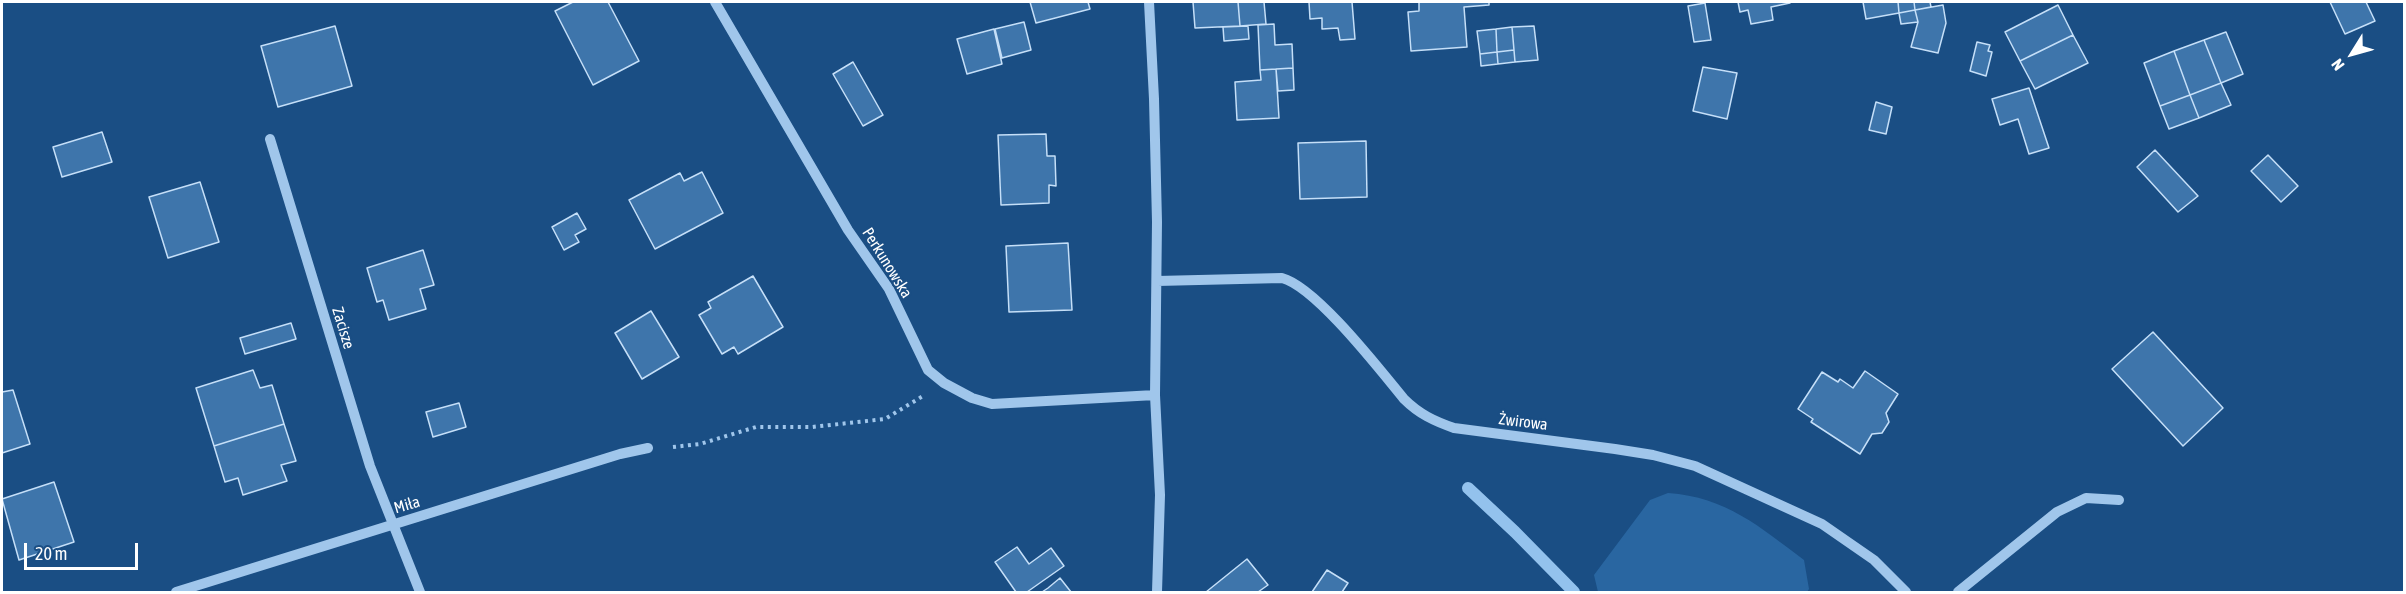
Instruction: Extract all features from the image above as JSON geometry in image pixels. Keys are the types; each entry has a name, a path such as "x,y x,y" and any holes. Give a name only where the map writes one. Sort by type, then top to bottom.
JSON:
{"street":[{"name":"Perkunowska","path":"715,2 848,230 889,289 928,370 944,383 972,398 992,404 1155,395"},
{"path":"1149,2 1154,99 1157,281 1155,395 1160,495 1157,592"},
{"name":"Zacisze","path":"270,139 370,466 420,592"},
{"name":"Żwirowa","path":"1157,281 1282,278 1293,281 1320,304 1404,399 1416,411 1432,421 1454,429 1653,455 1695,466 1822,524 1874,560 1906,592"},
{"name":"Miła","path":"176,592 620,454 648,448"},
{"path":"1958,592 2057,512 2086,498 2119,500"}],"path":[{"path":"648,448 700,444 756,427 812,427 885,419 944,383"}],"shaded area":[{"path":"1668,493 1689,496 1725,507 1757,525 1804,560 1809,589 1807,592 1598,592 1594,575 1650,500"}],"building":[{"path":"573,2 608,2 639,61 593,85 555,11"},
{"path":"1030,2 1088,2 1090,9 1036,23"},
{"path":"1193,2 1238,2 1240,26 1195,28"},
{"path":"1238,2 1264,2 1266,24 1240,26"},
{"path":"1309,2 1352,2 1355,39 1340,40 1338,28 1322,29 1322,18 1310,19"},
{"path":"1419,2 1489,2 1489,5 1464,7 1467,47 1411,51 1408,12 1419,11"},
{"path":"1738,2 1790,3 1771,7 1773,20 1751,24 1748,10 1740,12"},
{"path":"1863,2 1898,2 1899,13 1866,19"},
{"path":"1898,2 1914,2 1915,10 1899,13"},
{"path":"1914,2 1930,2 1931,7 1915,10"},
{"path":"2330,2 2366,2 2375,21 2345,34"},
{"path":"1705,3 1711,40 1694,42 1688,6"},
{"path":"1943,5 1946,23 1938,53 1911,47 1918,22 1915,10"},
{"path":"2058,5 2073,35 2020,61 2005,32"},
{"path":"1915,10 1918,22 1901,24 1899,13"},
{"path":"1024,22 1031,50 1002,58 995,29"},
{"path":"1274,24 1275,45 1292,44 1293,68 1260,70 1258,25"},
{"path":"335,26 352,86 278,107 261,46"},
{"path":"1248,26 1249,39 1224,41 1223,27"},
{"path":"1534,26 1538,60 1515,62 1512,27"},
{"path":"1512,27 1514,50 1497,52 1496,29"},
{"path":"994,29 1002,64 967,74 957,39"},
{"path":"1496,29 1497,52 1480,54 1477,31"},
{"path":"2226,32 2243,74 2221,83 2204,40"},
{"path":"2073,35 2088,63 2035,89 2020,61"},
{"path":"2204,40 2221,83 2190,95 2174,51"},
{"path":"1977,42 1990,45 1988,51 1992,52 1986,76 1970,71"},
{"path":"1514,50 1515,62 1498,64 1497,52"},
{"path":"2174,51 2190,95 2160,106 2144,63"},
{"path":"1497,52 1498,64 1481,66 1480,54"},
{"path":"853,62 883,115 863,126 833,74"},
{"path":"1703,67 1737,73 1727,119 1693,111"},
{"path":"1293,68 1294,90 1278,91 1276,69"},
{"path":"1276,69 1279,118 1237,120 1235,82 1261,80 1260,70"},
{"path":"2221,83 2231,105 2199,118 2190,95"},
{"path":"2029,88 2049,148 2029,154 2018,119 2000,125 1992,99"},
{"path":"2190,95 2199,118 2169,129 2160,106"},
{"path":"1876,102 1892,107 1886,134 1869,130"},
{"path":"102,132 112,162 62,177 53,147"},
{"path":"1046,134 1047,156 1055,156 1056,186 1049,185 1049,203 1001,205 998,135"},
{"path":"1366,141 1367,197 1300,199 1298,143"},
{"path":"2155,150 2198,196 2178,212 2137,167"},
{"path":"2268,155 2298,186 2281,202 2251,171"},
{"path":"702,172 723,213 655,249 629,200 680,173 684,181"},
{"path":"200,182 219,242 168,258 149,197"},
{"path":"577,213 586,229 575,235 579,242 564,250 552,227"},
{"path":"1068,243 1072,310 1009,312 1006,246"},
{"path":"423,250 434,285 420,289 426,309 389,320 383,300 377,302 367,268"},
{"path":"753,276 783,327 738,354 734,347 722,354 699,315 711,308 708,302"},
{"path":"651,311 679,357 642,379 615,333"},
{"path":"291,323 296,339 245,354 240,338"},
{"path":"2153,332 2223,408 2183,446 2112,369"},
{"path":"253,370 260,388 272,385 284,424 214,446 196,388"},
{"path":"1865,371 1898,394 1886,413 1889,422 1882,433 1872,434 1860,454 1811,422 1813,419 1798,409 1822,372 1838,382 1840,379 1853,388"},
{"path":"13,390 30,444 2,453 2,392"},
{"path":"459,403 466,427 433,437 426,412"},
{"path":"284,424 296,461 281,465 287,481 243,495 238,478 225,482 214,446"},
{"path":"54,482 74,542 19,560 2,499"},
{"path":"1017,547 1029,564 1051,548 1064,566 1027,592 1016,592 995,562"},
{"path":"1247,559 1268,585 1258,592 1206,592"},
{"path":"1327,570 1348,583 1342,592 1312,592"},
{"path":"1060,578 1071,592 1042,592 1048,588"}],"waterway":[{"path":"1468,488 1574,592"}]}
